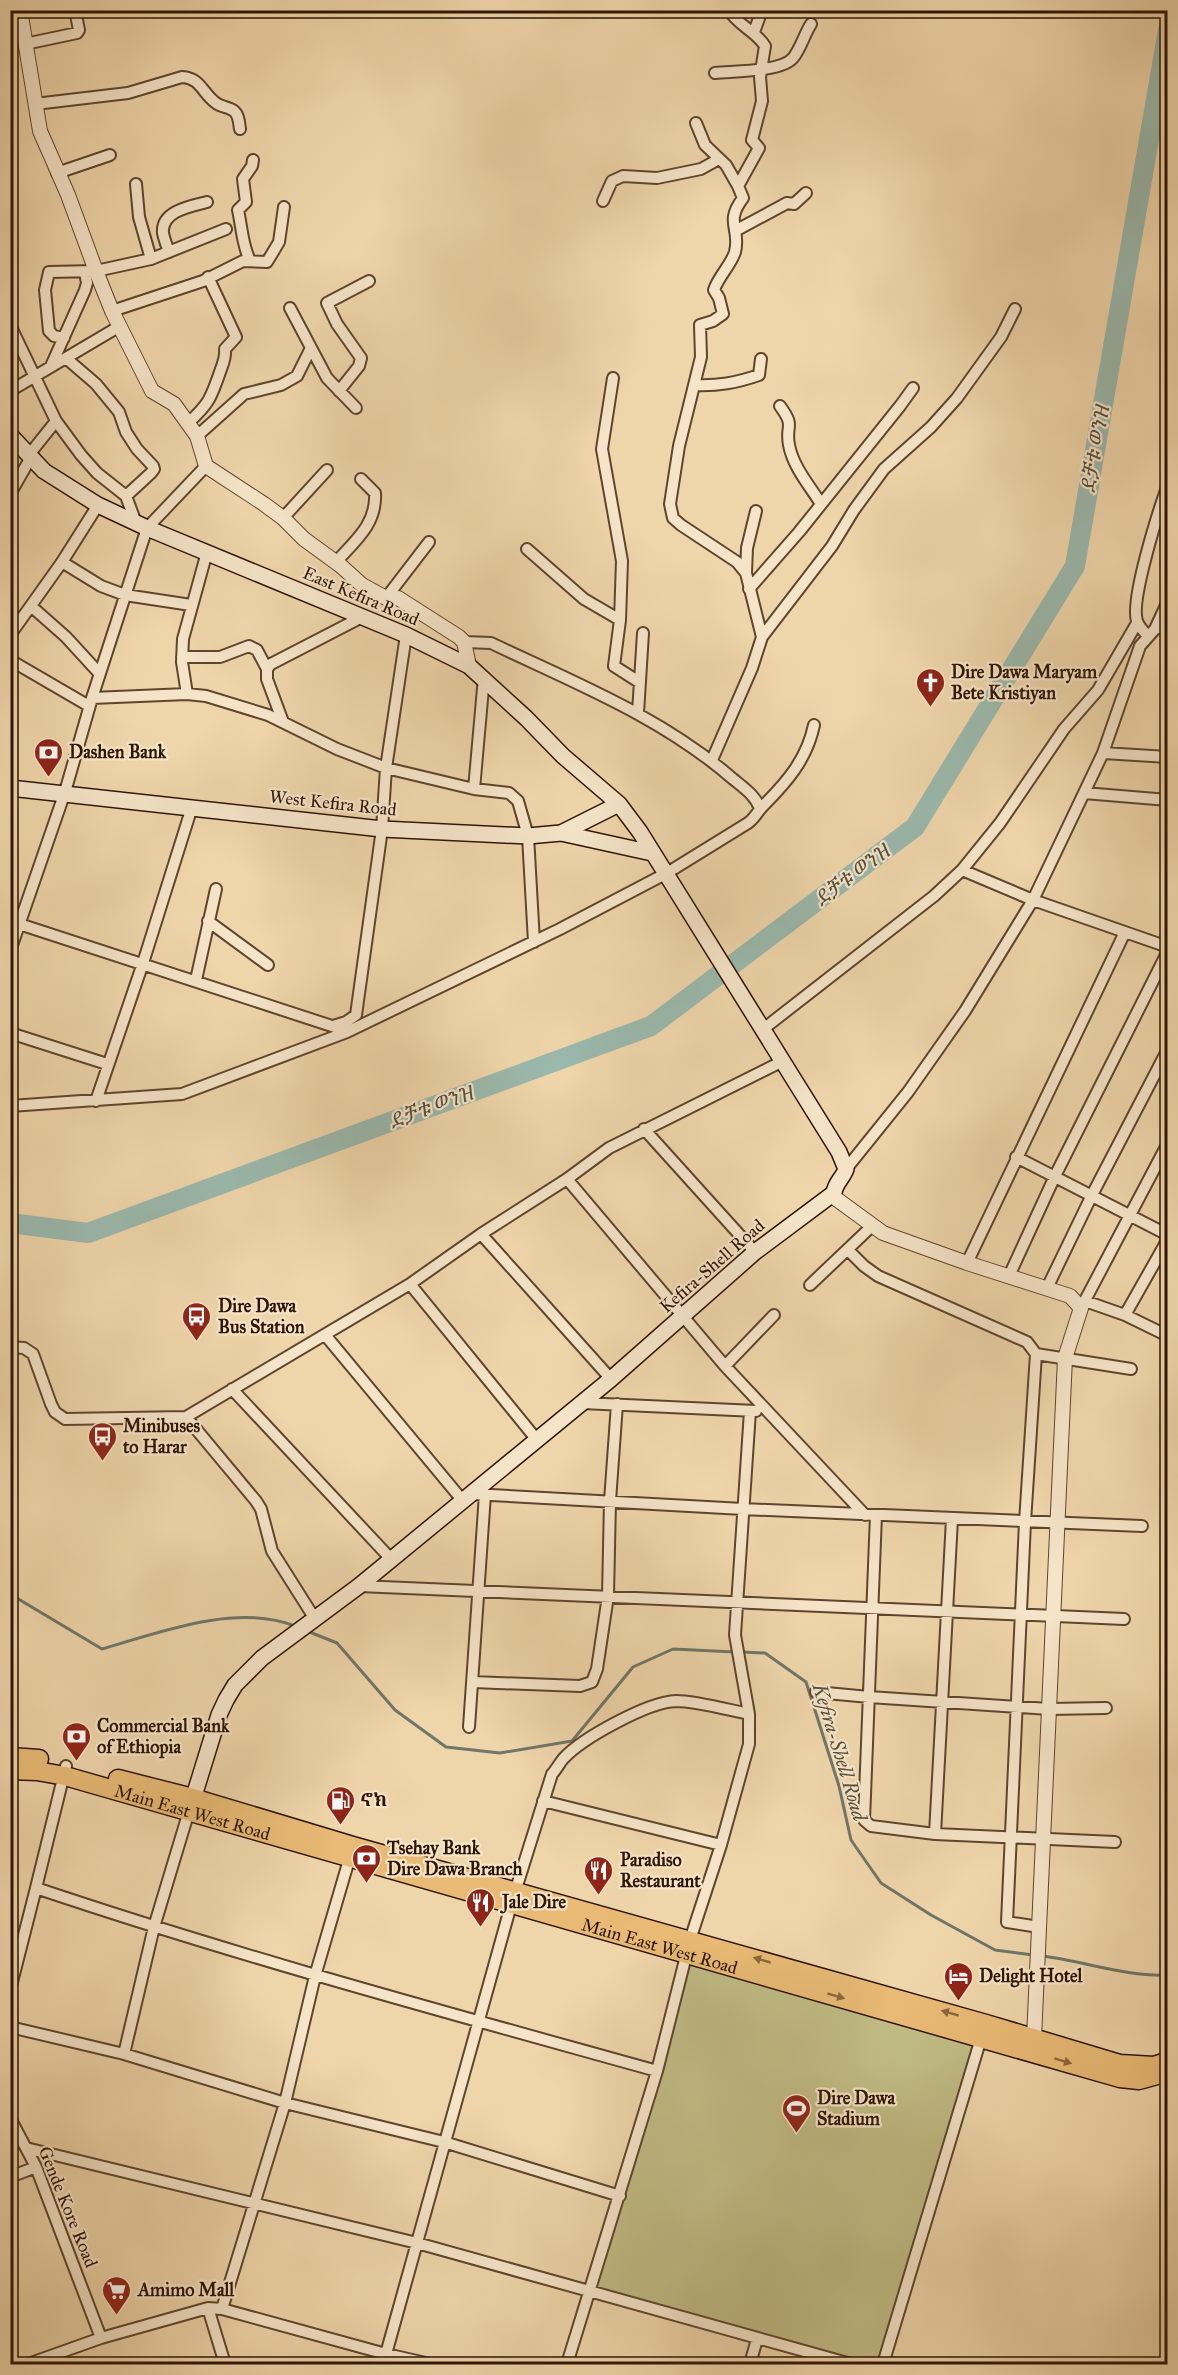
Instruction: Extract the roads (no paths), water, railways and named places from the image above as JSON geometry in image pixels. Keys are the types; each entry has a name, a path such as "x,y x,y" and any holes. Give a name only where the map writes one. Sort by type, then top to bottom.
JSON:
{"main road":[{"name":"East Kefira Road","path":"10,435 44,471 98,506 406,635 469,666 563,756 619,804 640,832 651,853"},
{"name":"West Kefira Road","path":"10,788 65,792 382,829 528,836 561,833 651,853"},
{"path":"561,833 619,804"},
{"path":"651,853 667,873 781,1062 839,1152 846,1169"},
{"name":"Kefira-Shell Road","path":"191,1805 219,1715 235,1685 262,1658 359,1586 473,1496 684,1316 755,1252 834,1193 846,1169"},
{"name":"Main East West Road","path":"10,1757 42,1760 66,1771 984,2030 1129,2080 1151,2078 1166,2070"},
{"name":"Main East West Road","path":"10,1770 66,1771"}],"street":[{"path":"25,44 77,33 79,30 75,10"},
{"path":"729,10 733,17 754,32 765,46 760,77 762,100 752,140 759,148 738,186"},
{"path":"754,32 762,10"},
{"path":"17,16 25,44 40,131 57,173 69,195 90,272 152,391 174,404 188,423 197,436 206,466 283,518 304,539 336,562 362,585 386,598 398,598 464,642 491,643 638,713 712,760 754,797 760,809"},
{"path":"715,73 761,69 788,63 794,57 811,24"},
{"path":"35,104 128,93 182,77 190,78 198,83 217,105 233,110 240,129"},
{"path":"696,123 705,145 726,165 743,198 733,215 734,254 714,290 719,298 723,314 713,321 700,325 702,357 676,461 670,511 681,525 737,562 746,573"},
{"path":"57,173 110,155"},
{"path":"603,201 612,181 617,178 623,176 657,178 702,169 718,159"},
{"path":"250,261 243,245 238,210 246,202 242,181 252,166 253,160"},
{"path":"136,184 139,217 151,259"},
{"path":"735,231 787,202 794,204 806,193"},
{"path":"169,252 163,232 166,223 183,207 207,202"},
{"path":"112,311 208,277 243,261 263,263 270,258 281,235 285,207"},
{"path":"64,338 54,336 50,331 45,290 48,274 51,271 90,272 151,259 226,229"},
{"path":"51,366 85,290 90,272"},
{"path":"188,423 203,409 213,395 227,357 225,349 236,337 208,277"},
{"path":"339,391 359,366 361,358 337,324 327,303 369,281"},
{"path":"290,308 327,378 356,408"},
{"path":"712,760 752,668 762,637 832,546 854,510 884,469 931,427 957,398 1001,336 1015,309"},
{"path":"10,391 120,326"},
{"path":"11,330 56,421 97,473 126,496 142,525"},
{"path":"197,436 244,394 281,385 297,376 311,348"},
{"path":"67,359 96,384 119,412 126,432 153,466 152,473 126,496"},
{"path":"694,385 733,384 759,375 761,359"},
{"path":"613,378 602,449 621,549 620,620 614,666 639,682"},
{"path":"749,589 821,504 913,387"},
{"path":"780,406 790,422 789,447 798,468 821,504"},
{"path":"10,494 29,457 56,421"},
{"path":"10,951 15,923 65,792 90,702 125,596 142,525 206,466"},
{"path":"283,518 327,470"},
{"path":"336,562 367,529 370,522 375,493 361,479"},
{"path":"762,1030 924,903 962,870 1000,823 1064,729 1098,690 1137,623 1135,612 1141,576 1167,485"},
{"path":"10,635 62,562 98,506"},
{"path":"756,511 747,549 746,573 762,637"},
{"path":"386,598 429,542"},
{"path":"527,549 584,599 620,620"},
{"path":"187,694 182,657 183,639 190,605 207,552"},
{"path":"62,562 101,586 125,596 190,605"},
{"path":"846,1169 908,1092 965,1011 1033,900 1103,753 1132,663 1140,646 1152,632 1167,601"},
{"path":"31,606 66,637 99,673"},
{"path":"267,669 271,664 362,617"},
{"path":"1137,623 1152,632"},
{"path":"1152,632 1167,625"},
{"path":"638,713 643,633"},
{"path":"333,1026 346,1022 356,1015 382,829 386,768 406,635"},
{"path":"464,642 469,666"},
{"path":"182,657 220,657 249,646 257,650 267,669 267,679 283,722"},
{"path":"10,660 90,702 187,694 232,703 268,715 337,749 386,768 474,789 509,793 515,796 528,836 534,942"},
{"path":"474,789 484,678"},
{"path":"10,1106 182,1094 347,1032 534,942 667,873 747,823 785,784 801,762 811,739 814,725"},
{"path":"1103,753 1167,757"},
{"path":"1084,793 1167,800"},
{"path":"96,1101 143,963 192,807"},
{"path":"962,870 1033,900 1167,949 1055,1176 1009,1276"},
{"path":"196,980 216,889"},
{"path":"208,921 268,965"},
{"path":"15,923 196,980 347,1032"},
{"path":"966,1263 1125,932"},
{"path":"10,1033 107,1064"},
{"path":"1047,1288 1167,1049"},
{"path":"10,1347 24,1348 33,1354 51,1404 55,1412 65,1419 186,1417 326,1336 410,1284 481,1234 567,1179 609,1148 781,1062"},
{"path":"644,1129 755,1252"},
{"path":"1032,2045 1065,1358 1083,1305 1167,1143"},
{"path":"1016,1156 1130,1214 1167,1237 1125,1314"},
{"path":"567,1179 725,1366 871,1515 872,1608 864,1820 872,1826 934,1834 1115,1842"},
{"path":"834,1193 835,1198 872,1226 898,1239 1070,1296 1083,1305 1125,1314 1167,1336"},
{"path":"810,1284 872,1226"},
{"path":"481,1234 611,1379"},
{"path":"848,1250 878,1276 1027,1342 1036,1354 1025,1522 1007,1922 1039,1927"},
{"path":"410,1284 537,1440"},
{"path":"725,1366 774,1315"},
{"path":"326,1336 473,1496 477,1591 469,1727"},
{"path":"1036,1354 1131,1369"},
{"path":"232,1389 392,1559"},
{"path":"582,1403 769,1412"},
{"path":"473,1682 580,1686 591,1682 597,1670 608,1596 610,1501 617,1404"},
{"path":"567,2364 657,2071 689,1947 721,1845 748,1744 749,1714 735,1635 750,1411"},
{"path":"186,1417 261,1509 272,1551 306,1625"},
{"path":"473,1496 1057,1524 1142,1526"},
{"path":"934,1834 952,1519"},
{"path":"359,1586 1124,1619"},
{"path":"816,1692 1049,1709 1106,1708"},
{"path":"384,2359 513,1898 552,1774 563,1759 591,1736 631,1716 676,1701 749,1714"},
{"path":"10,1990 66,1771"},
{"path":"543,1801 721,1845"},
{"path":"124,2054 154,1927 191,1805"},
{"path":"222,2309 285,2103 315,1976 352,1852"},
{"path":"36,1888 315,1976 657,2071"},
{"path":"10,2027 124,2054 285,2103 444,2142 620,2196"},
{"path":"883,2364 984,2030"},
{"name":"Gende Kore Road","path":"10,2118 36,2167 101,2338"},
{"path":"27,2148 417,2242 590,2293 851,2364"},
{"path":"10,2177 36,2167"},
{"path":"208,2308 225,2364"},
{"path":"30,2364 101,2338 208,2308 222,2309 384,2359 430,2364"},
{"path":"750,2364 757,2339"}],"waterway":[{"name":"ደቻቱ ወንዝ","path":"10,1223 88,1233 651,1026 915,827 1075,566 1168,30"},
{"name":"Kefira-Shell Road","path":"10,1594 102,1649 198,1622 249,1618 272,1620 295,1626"},
{"name":"Kefira-Shell Road","path":"307,1631 337,1643 395,1710 446,1747 500,1753 572,1741 633,1667 673,1649 735,1652"},
{"name":"Kefira-Shell Road","path":"741,1652 765,1653 806,1682 839,1786 851,1840 881,1883 931,1915 995,1950 1033,1955"},
{"name":"Kefira-Shell Road","path":"1042,1956 1137,1974 1168,1975"}],"place":[{"name":"Dire Dawa Maryam Bete Kristiyan","path":"930,708"},
{"name":"Dashen Bank","path":"48,778"},
{"name":"Dire Dawa Bus Station","path":"197,1342"},
{"name":"Minibuses to Harar","path":"102,1462"},
{"name":"Commercial Bank of Ethiopia","path":"76,1762"},
{"name":"ኖክ","path":"340,1826"},
{"name":"Tsehay Bank Dire Dawa Branch","path":"366,1884"},
{"name":"Paradiso Restaurant","path":"599,1896"},
{"name":"Jale Dire","path":"481,1928"},
{"name":"Delight Hotel","path":"958,2002"},
{"name":"Dire Dawa Stadium","path":"796,2134"},
{"name":"Amimo Mall","path":"117,2316"}]}
